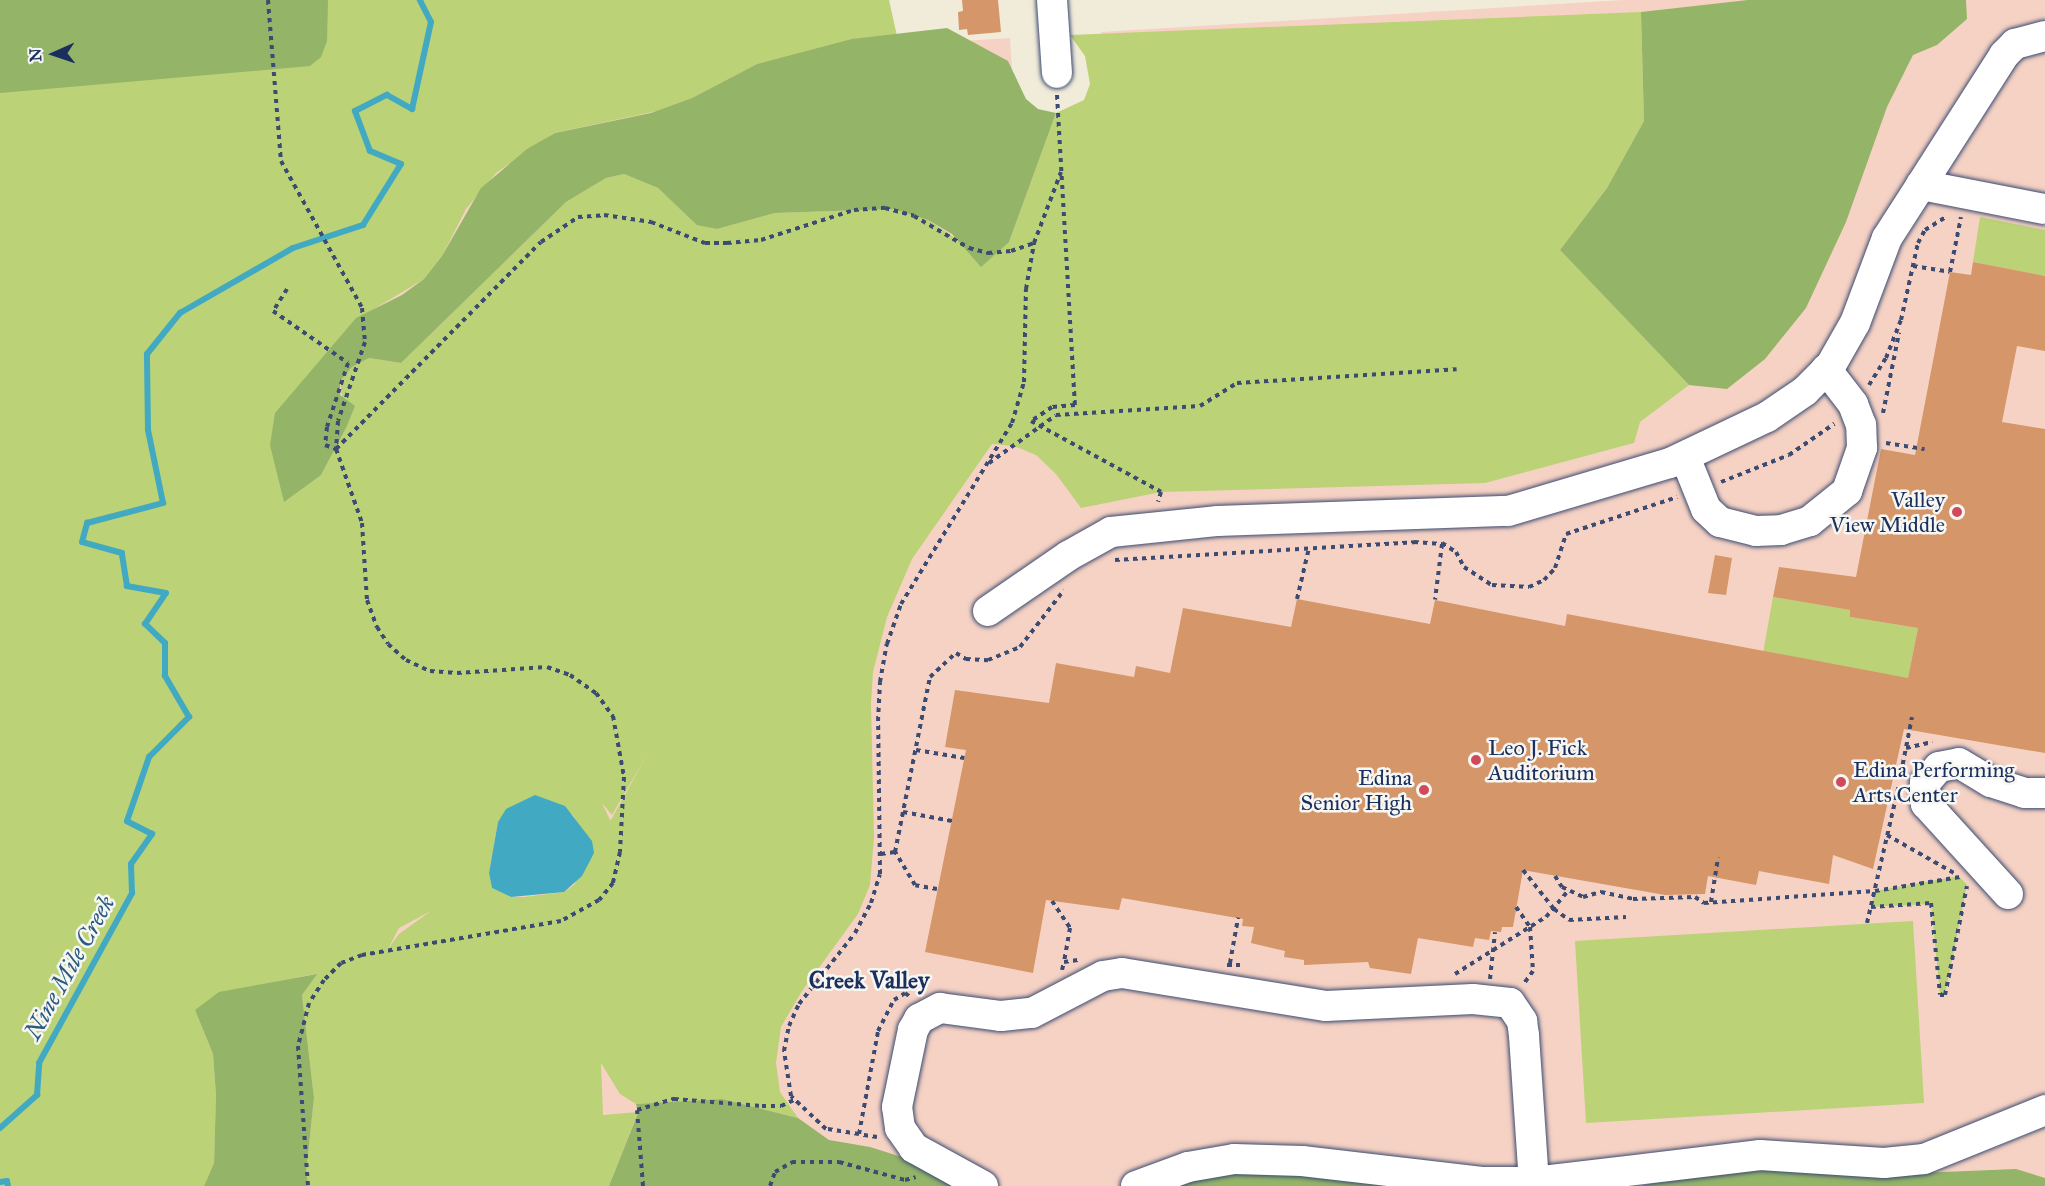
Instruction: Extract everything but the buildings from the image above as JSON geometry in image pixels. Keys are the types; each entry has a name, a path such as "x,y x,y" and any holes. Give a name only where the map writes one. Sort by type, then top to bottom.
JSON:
{"street":[{"path":"1052,0 1057,73"},
{"path":"988,612 1068,556 1111,532 1218,521 1509,511 1685,457 1767,417 1804,391 1826,369 1855,323 1887,238 2004,56 2015,44 2045,36"},
{"path":"1921,185 2045,208"},
{"path":"1685,457 1706,509 1720,522 1756,531 1781,530 1810,521 1847,491 1862,448 1861,425 1853,404 1826,369"},
{"path":"2008,894 1926,804 1925,783 1939,767 1959,763 1991,782 2024,793 2045,793"},
{"path":"983,1186 914,1148 897,1118 913,1030 919,1019 940,1008 1001,1016 1032,1013 1103,976 1122,973 1326,1006 1500,1001 1522,1021 1534,1182"},
{"path":"1136,1186 1188,1167 1234,1159 1302,1161 1484,1182 1534,1182 1760,1155 1884,1163 1924,1159 2045,1110"}],"path":[{"path":"268,0 281,161 362,308 365,342 338,422 336,449 362,523 367,600 388,644 406,660 430,671 457,673 547,667 570,675 596,693 613,716 624,777 620,852 613,883 599,900 561,921 362,955 341,963 324,980 309,1003 298,1046 308,1186"},
{"path":"1057,73 1075,405 1052,407 1031,422 1161,492"},
{"path":"859,1134 826,1129 794,1100 785,1073 784,1051 789,1026 799,1004 855,933 872,903 880,874 878,720 880,682 887,644 901,604 1012,423 1024,382 1026,289 1034,243 1061,172"},
{"path":"336,449 541,242 578,217 604,215 651,222 705,243 727,243 761,240 854,210 885,208 914,216 969,248 988,253 1011,251 1034,243"},
{"path":"1913,266 1950,272 1962,213"},
{"path":"287,289 273,310 348,363 327,427 325,445 336,449"},
{"path":"1882,419 1901,320"},
{"path":"986,465 1056,415 1200,406 1237,382 1457,369"},
{"path":"1877,441 1925,449"},
{"path":"1108,560 1309,548 1442,544 1435,600"},
{"path":"1297,599 1309,548"},
{"path":"938,889 915,885 895,852 930,677 956,653 966,659 988,660 1020,647 1067,587"},
{"path":"1867,923 1912,717"},
{"path":"916,750 964,758"},
{"path":"903,812 951,821"},
{"path":"1887,835 1959,876 1967,885 1978,886"},
{"path":"881,854 895,852"},
{"path":"1710,902 1718,858"},
{"path":"1522,870 1569,920 1626,917"},
{"path":"1555,876 1562,887 1583,897 1601,892 1633,899 1695,897 1710,902 1875,891 1959,876"},
{"path":"1871,907 1931,903 1940,995 1945,995 1967,885"},
{"path":"1052,901 1070,928 1064,962"},
{"path":"1500,1001 1533,971 1530,927 1516,907"},
{"path":"1230,963 1238,918"},
{"path":"1495,932 1500,1001"},
{"path":"643,1186 637,1110 674,1100 781,1106 794,1100"},
{"path":"770,1186 775,1172 792,1162 839,1162 905,1180 945,1166"}],"shaded area":[{"path":"1624,0 2045,0 2045,1186 0,1186 0,101 1010,38 1016,129 1107,123 1101,32"}],"green space":[{"path":"0,0 889,0 897,36 757,64 692,98 657,111 554,133 496,173 466,209 442,256 424,279 374,309 322,364 321,475 346,428 340,381 352,367 369,358 401,363 566,202 606,178 624,174 658,188 697,224 717,229 775,213 893,209 928,220 964,244 1009,242 1056,113 1084,100 1090,84 1085,56 1070,35 1641,12 1644,121 1607,188 1560,250 1689,385 1640,422 1634,443 1485,483 1161,492 1081,508 1056,474 1036,455 1014,446 992,444 912,559 887,617 873,672 871,703 874,837 870,885 858,914 802,991 781,1027 776,1063 780,1092 798,1118 722,1099 636,1104 620,1094 601,1063 603,1115 638,1112 609,1186 309,1186 306,1173 314,1098 302,995 315,974 243,988 195,1010 213,1054 216,1095 214,1163 204,1186 0,1186","holes":["648,753 611,820 610,820 602,803 612,815","573,815 594,853 574,885 564,892 511,897 492,888 489,873 498,822","431,911 399,934 388,949 399,928"]},
{"path":"0,0 328,0 327,41 321,57 310,66 0,93"},
{"path":"1748,0 1966,0 1967,19 1937,45 1913,55 1887,107 1846,222 1806,308 1765,359 1727,389 1689,385 1560,250 1607,188 1644,121 1641,12"},
{"path":"947,28 1008,61 1026,99 1038,109 1056,113 1009,242 981,267 952,234 928,220 893,209 775,213 717,229 697,225 658,188 624,174 606,178 566,202 401,363 369,358 352,367 340,381 340,395 355,406 346,428 321,475 284,502 270,445 275,413 356,318 402,295 424,279 442,256 481,188 527,149 555,133 651,113 692,98 757,64 852,39"},
{"path":"1980,217 2045,230 2045,276 1973,262"},
{"path":"1773,597 1850,610 1850,617 1918,628 1908,678 1763,653"},
{"path":"1959,876 1967,885 1945,995 1940,995 1931,904 1871,907 1875,891"},
{"path":"1913,921 1924,1103 1586,1123 1575,941"},
{"path":"317,974 302,995 314,1098 306,1173 309,1186 204,1186 214,1163 216,1095 213,1054 195,1010 219,992"},
{"path":"722,1099 798,1118 829,1140 870,1147 927,1165 965,1186 609,1186 638,1113 636,1104"},
{"path":"1766,1168 1919,1173 2016,1169 2045,1178 2045,1186 1642,1186 1671,1177"},
{"path":"1230,1170 1304,1171 1400,1186 1163,1186"}],"water":[{"path":"535,795 565,806 592,841 594,853 582,876 564,892 511,897 492,888 489,873 498,822 506,809"}],"waterway":[{"name":"Nine Mile Creek","path":"0,1128 37,1095 39,1063 132,893 131,864 152,834 127,821 149,757 189,717 165,676 165,643 145,624 166,593 127,586 122,553 82,542 87,523 163,503 148,430 147,354 180,313 293,248 363,225 401,164 370,151 355,111 387,95 412,109 431,22 420,0"},
{"name":"Nine Mile Creek","path":"0,1182 7,1181 8,1186"}],"place":[{"name":"Valley View Middle","path":"1957,512"},
{"name":"Leo J. Fick Auditorium","path":"1476,760"},
{"name":"Edina Performing Arts Center","path":"1841,782"},
{"name":"Edina Senior High","path":"1424,790"}],"district":[{"name":"Creek Valley","path":"869,981"}]}
